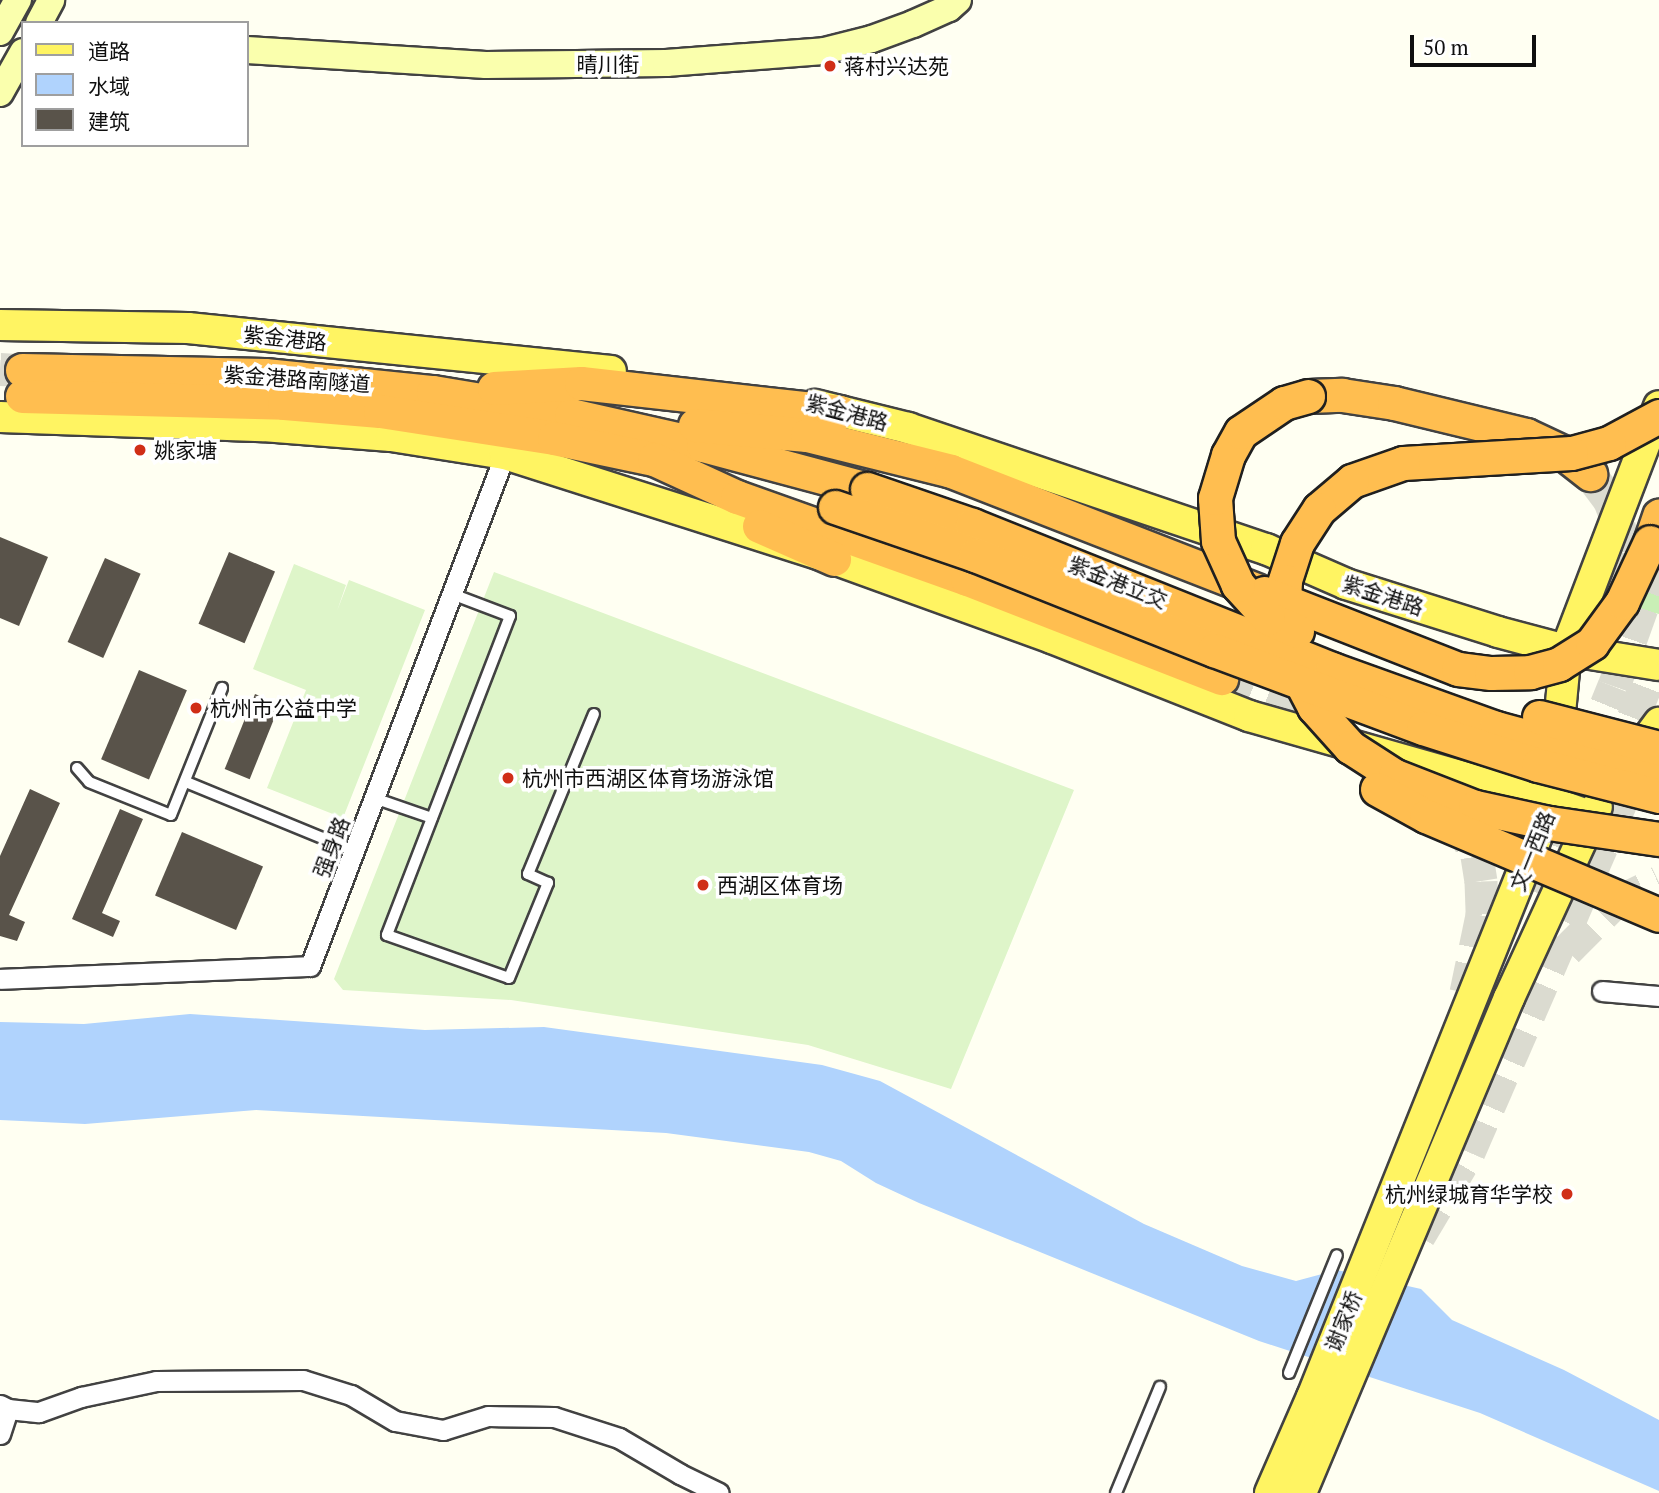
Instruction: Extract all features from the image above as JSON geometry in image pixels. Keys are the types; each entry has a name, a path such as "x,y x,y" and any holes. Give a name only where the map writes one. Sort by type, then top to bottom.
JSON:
{"highway":[{"name":"紫金港路南隧道","path":"15,394 265,375 433,392 563,427"},
{"path":"433,392 581,383 839,412"},
{"name":"紫金港路南隧道","path":"15,394 284,403 563,427"},
{"path":"1268,618 1238,585 1223,557 1215,524 1215,498 1228,454 1241,432 1284,403 1308,396 1342,395 1394,403 1525,435 1562,452 1590,474"},
{"path":"563,427 650,416 705,428 807,435 884,473 1060,534 1308,636 1521,713 1659,748"},
{"path":"1659,416 1609,443 1581,451 1403,463 1352,481 1319,509 1297,543 1287,574 1283,604 1286,646 1298,681 1331,729 1372,762 1418,787 1475,807 1549,823 1659,840"},
{"path":"563,427 654,459 737,497 967,579 1263,678 1357,772 1385,795 1426,816 1659,915"},
{"path":"563,427 834,559"},
{"name":"紫金港立交","path":"563,427 884,473 972,525 1332,669 1458,714 1580,752 1659,772"},
{"name":"紫金港立交","path":"654,459 835,507 1022,572 1218,664 1538,765 1659,796"},
{"path":"884,473 951,471 1446,664 1491,673 1530,672 1544,668 1575,656 1592,643 1622,602 1659,516"}],"main road":[{"name":"紫金港路","path":"0,325 188,328 727,385 787,396 839,412 908,428 1266,549 1346,584 1566,650 1659,665"},
{"path":"15,394 263,426 391,436 505,454 834,559 1052,638 1250,716 1551,802 1590,816"},
{"name":"文一西路","path":"1373,1245 1551,802 1566,650 1659,406"},
{"name":"文一西路","path":"1396,1271 1509,998 1590,816 1659,723"},
{"name":"谢家桥","path":"1270,1493 1373,1245"},
{"name":"谢家桥","path":"1301,1493 1396,1271"}],"street":[{"path":"0,32 18,0"},
{"path":"39,21 51,0"},
{"name":"晴川街","path":"248,50 486,65 666,63 824,51 903,28 949,8 958,0"},
{"path":"0,93 21,55"},
{"name":"强身路","path":"0,979 310,966 505,454"},
{"path":"1590,816 1659,840"},
{"path":"1602,991 1659,996"},
{"path":"0,1434 4,1407 38,1412 81,1397 156,1381 303,1380 351,1395 395,1421 443,1430 488,1416 554,1417 619,1438 680,1474 719,1493"}],"lane":[{"path":"452,594 510,616 387,935 509,978 548,883 528,874 594,714"},
{"path":"77,768 89,782 171,816 222,688"},
{"path":"186,782 354,851"},
{"path":"374,798 432,818"},
{"path":"1289,1373 1337,1255"},
{"path":"1116,1493 1160,1387"}],"green space":[{"path":"1659,516 1659,614 1626,607"},
{"path":"294,564 346,585 337,611 349,580 425,610 343,818 267,788 306,690 253,669"},
{"name":"西湖区体育场","path":"494,572 1074,790 951,1089 808,1045 511,1000 343,990 334,979"}],"water":[{"path":"190,1014 425,1030 544,1027 822,1065 880,1081 1144,1224 1242,1266 1296,1281 1337,1270 1421,1289 1452,1320 1564,1370 1659,1420 1659,1491 1480,1413 1259,1341 919,1203 876,1183 841,1161 809,1152 666,1133 256,1110 85,1124 0,1120 0,1022 84,1024"}],"building":[{"path":"0,537 48,557 19,626 0,618"},
{"path":"229,552 275,572 245,643 199,624"},
{"path":"105,558 141,574 103,658 68,642"},
{"path":"139,670 187,690 149,780 101,759"},
{"path":"255,694 280,704 250,779 225,769"},
{"path":"30,789 60,803 9,915 25,922 17,941 0,936 0,856"},
{"path":"120,809 143,819 102,913 120,921 113,937 72,919"},
{"path":"182,832 263,866 236,930 155,896"}],"tunnel":[{"path":"0,369 22,370"},
{"path":"1590,474 1609,499 1619,524 1623,552 1617,606"},
{"path":"1531,890 1614,686 1659,560"},
{"path":"1615,764 1659,652"},
{"path":"1221,678 1336,725"},
{"path":"1419,1236 1469,1152 1639,761"},
{"path":"1455,815 1477,856 1481,881 1482,915 1466,992"},
{"path":"1567,950 1613,904 1659,882"}],"place":[{"name":"蒋村兴达苑","path":"830,66"},
{"name":"姚家塘","path":"140,450"},
{"name":"杭州市公益中学","path":"196,708"},
{"name":"杭州市西湖区体育场游泳馆","path":"508,778"},
{"name":"西湖区体育场","path":"703,885"},
{"name":"杭州绿城育华学校","path":"1567,1194"}]}
